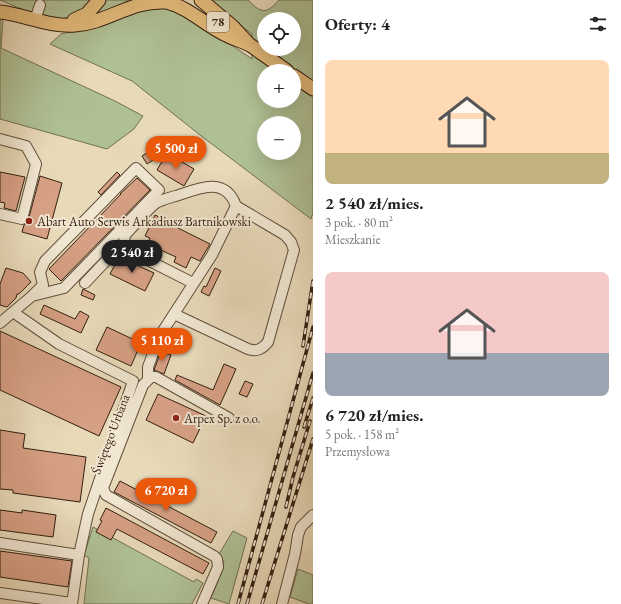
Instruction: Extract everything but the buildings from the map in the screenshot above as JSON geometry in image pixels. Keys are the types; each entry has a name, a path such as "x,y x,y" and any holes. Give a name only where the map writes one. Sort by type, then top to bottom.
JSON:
{"main road":[{"path":"63,24 87,14 100,0"},
{"name":"78","path":"186,0 277,64"},
{"path":"202,0 232,26 250,45"},
{"path":"0,6 6,13 36,20 76,25 91,21 142,1 165,2 183,8 224,34 250,45"},
{"path":"301,81 310,87"}],"street":[{"path":"36,20 40,5"},
{"path":"0,139 26,146 36,164 22,220 0,214"},
{"path":"0,323 43,285 40,272 45,261 136,168 159,190 64,288 32,296"},
{"path":"85,283 124,242 125,235 157,202 202,187 213,186 226,191 233,196 236,206 284,235 291,242 294,250 268,342 263,348 254,351 174,314"},
{"name":"Świętego Urbana","path":"204,603 218,567 217,559 106,495 103,488 145,382 148,367 159,337 212,255 236,206"},
{"path":"120,246 193,283"},
{"path":"0,593 72,604 79,555 88,514 133,381 58,344 13,312"},
{"path":"145,382 151,377 156,377 229,418"},
{"path":"282,604 295,554 298,535 301,528 313,515"},
{"path":"0,543 79,555"}],"green space":[{"path":"0,0 94,0 85,10 78,14 64,18 50,19 44,17 42,13 33,14"},
{"path":"104,0 134,0 94,17 93,15"},
{"path":"208,0 248,0 256,8 260,10 267,10 279,0 313,0 313,213 311,219 200,135 132,81 50,44 61,34 92,27 150,6 168,8 177,11 202,25 252,59 252,34"},
{"path":"0,18 3,19 1,48 115,101 143,116 134,129 107,149 0,119"},
{"path":"93,527 194,582 196,579 203,583 192,604 84,604 89,558 84,555"},
{"path":"233,531 247,538 229,604 211,598 221,574 224,562 219,554"},
{"path":"298,569 313,575 313,604 290,597"}],"railway":[{"path":"303,346 313,281"},
{"path":"238,604 313,327"},
{"path":"247,604 313,373"},
{"path":"304,427 313,398"},
{"path":"286,507 293,477 310,421"},
{"path":"262,604 313,439"}],"place":[{"name":"Abart Auto Serwis Arkadiusz Bartnikowski","path":"29,221"},
{"name":"Arpex Sp. z o.o.","path":"176,418"}]}
